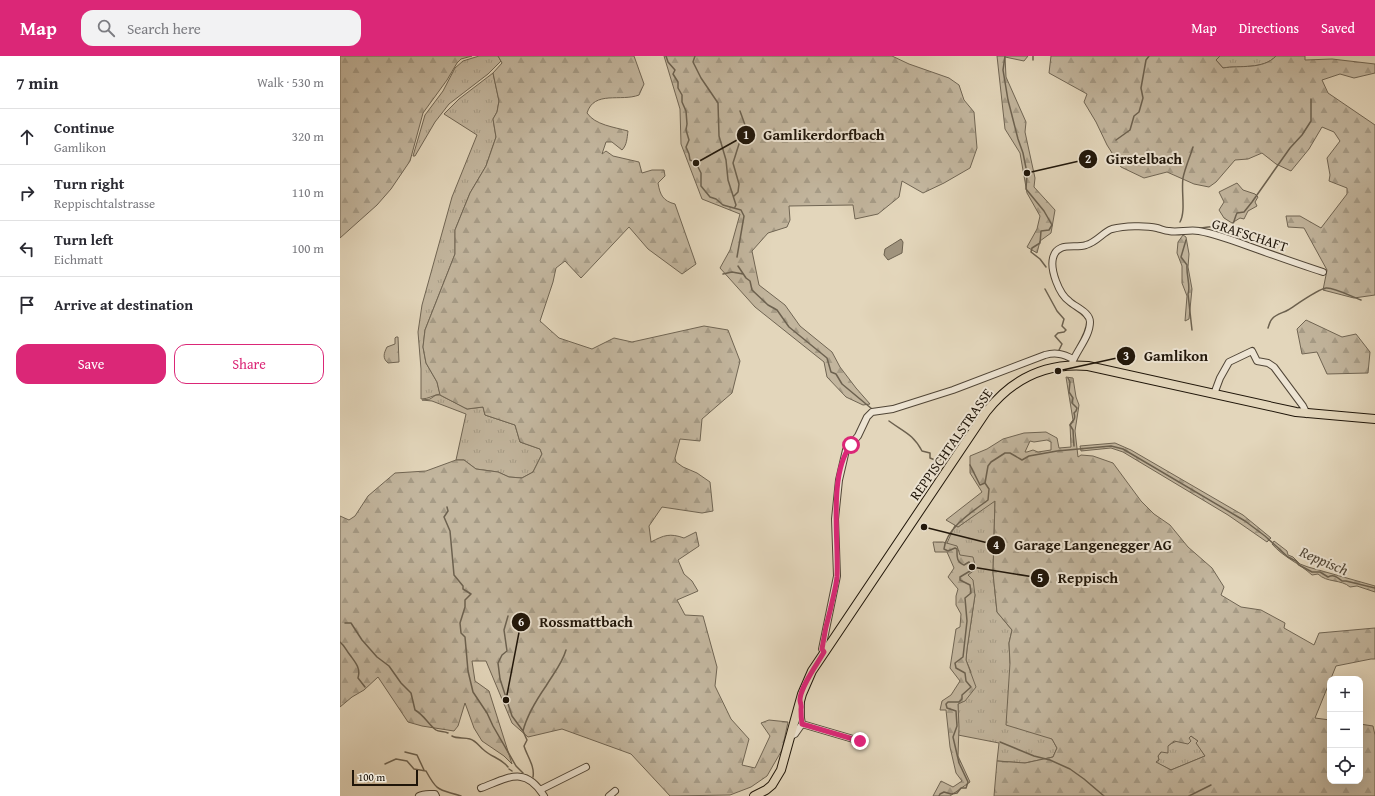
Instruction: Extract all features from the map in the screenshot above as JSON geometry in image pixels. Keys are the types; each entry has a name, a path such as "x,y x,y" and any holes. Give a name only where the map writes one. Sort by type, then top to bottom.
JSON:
{"main road":[{"name":"REPPISCHTALSTRASSE","path":"754,796 766,790 777,778 785,759 804,686 812,671 994,402 1014,384 1031,374 1072,362 1307,414 1375,419"}],"street":[{"name":"GRAFSCHAFT","path":"1072,362 1087,332 1090,321 1088,315 1068,301 1058,285 1051,267 1053,256 1058,249 1065,246 1077,247 1098,240 1111,229 1143,226 1168,232 1198,231 1224,237 1323,272"},
{"path":"1214,394 1220,378 1229,362 1252,351 1257,361 1274,366 1303,406 1307,414"},
{"path":"824,652 822,649 837,576 835,519 839,480 846,450 858,436 867,417 872,412 893,409 952,390 1045,355 1057,353 1064,354 1072,362"},
{"path":"791,736 795,734 802,724 802,704 800,700"},
{"path":"802,724 860,741"},
{"path":"540,790 586,767"},
{"path":"481,788 517,776 523,776 531,780 544,796"},
{"path":"609,796 614,791"},
{"path":"419,796 422,794 428,794 438,796"}],"green space":[{"path":"340,56 472,56 461,59 457,63 447,80 423,113 410,161 391,189 377,205 340,238"},
{"path":"479,56 498,56 501,61 488,74 449,104 435,122 415,156 413,156 425,115 443,91 455,68 463,61"},
{"path":"498,56 634,56 644,84 639,95 596,101 587,113 590,117 600,123 628,131 626,144 622,150 612,142 606,142 602,154 606,151 613,156 639,162 642,173 652,170 664,170 665,176 658,183 660,191 665,199 675,204 696,264 682,274 648,249 629,227 581,278 565,261 556,268 540,321 559,338 592,349 614,338 632,342 704,326 728,330 740,361 732,393 702,419 700,441 680,439 675,458 676,462 683,467 697,473 710,482 713,511 702,513 662,507 649,526 651,542 667,536 684,538 696,532 699,546 678,560 684,574 692,581 698,591 677,600 685,615 703,616 717,667 715,686 731,719 749,739 742,765 755,768 770,736 761,723 769,720 788,722 782,750 767,776 751,787 730,795 670,796 631,754 562,729 528,737 512,723 486,661 472,661 475,681 489,691 512,764 504,756 482,741 474,728 465,703 458,726 454,731 422,726 408,722 378,677 364,690 352,697 340,707 340,516 349,520 355,516 368,496 395,473 426,471 456,460 464,460 476,469 498,472 509,477 522,478 533,472 542,454 540,449 520,442 515,425 485,415 483,407 467,409 440,395 437,382 426,363 423,347 425,330 455,254 455,230 470,193 486,166 496,137 493,119 497,112 499,101 493,73 502,63"},
{"path":"664,56 892,56 909,64 949,78 959,85 964,100 974,112 977,148 970,168 923,193 902,181 899,197 878,214 855,219 853,205 789,206 790,220 787,227 768,233 752,251 759,285 785,305 800,326 832,352 840,367 870,404 863,405 846,397 827,377 824,362 755,307 720,268 730,250 740,214 702,199 681,144 680,109"},
{"path":"997,56 1028,56 1024,61 1005,57 1006,77 1026,122 1025,132 1035,178 1034,187 1055,210 1051,233 1040,241 1037,253 1027,247 1037,229 1040,216 1027,193 1020,153 1005,129"},
{"path":"1051,56 1220,56 1216,60 1223,68 1258,65 1271,60 1276,56 1305,56 1305,60 1332,59 1375,64 1375,73 1354,78 1340,74 1322,80 1328,93 1375,125 1375,295 1354,298 1323,290 1327,270 1304,228 1288,227 1286,216 1300,216 1321,228 1347,194 1347,188 1329,181 1330,175 1327,158 1340,141 1334,132 1322,127 1309,149 1291,171 1276,164 1262,153 1248,159 1235,160 1216,182 1209,187 1194,184 1167,172 1144,178 1121,167 1107,145 1084,102 1087,94 1049,73"},
{"path":"1220,56 1276,56 1265,63 1258,65 1223,68 1216,60"},
{"path":"493,73 499,101 497,112 493,119 496,137 486,166 470,193 455,230 455,254 425,330 423,347 426,363 437,382 440,394 421,399 421,369 418,332 422,305 452,197 477,135 444,114 459,99"},
{"path":"1237,183 1243,190 1255,194 1258,197 1255,202 1257,206 1248,211 1244,219 1240,218 1232,223 1224,218 1219,210 1224,202 1219,192"},
{"path":"1183,235 1186,237 1189,254 1188,267 1192,289 1189,319 1185,321 1187,296 1182,283 1182,266 1177,253 1178,242"},
{"path":"1306,320 1342,337 1356,334 1370,352 1368,373 1327,374 1317,352 1302,354 1297,329"},
{"path":"396,337 398,337 399,362 388,363 384,357 385,351 387,347 395,344"},
{"path":"1066,377 1073,378 1079,405 1075,431 1078,457 1081,455 1093,456 1113,463 1141,501 1154,514 1170,525 1188,547 1212,568 1224,587 1221,595 1241,607 1261,610 1285,623 1284,628 1314,645 1319,633 1375,628 1375,659 1336,666 1332,676 1327,676 1327,688 1315,718 1327,720 1327,784 1363,784 1363,724 1373,726 1375,735 1375,796 994,796 997,761 1025,763 1053,757 1057,748 1052,739 1006,725 1010,663 1009,643 1012,630 997,612 993,573 995,501 958,527 946,520 982,492 970,473 970,456 987,449 1003,439 1024,433 1046,432 1057,438 1059,448 1071,447 1070,424 1073,420","holes":["1047,440 1051,442 1051,450 1038,452 1033,450 1025,452 1030,441 1034,442","1191,736 1198,741 1196,743 1205,756 1171,770 1156,762 1159,760 1158,756 1161,752 1168,753 1168,746 1174,741 1188,744 1191,741 1189,738"]},
{"path":"436,395 440,395 467,409 483,407 485,415 515,425 520,442 540,449 542,454 533,472 522,478 509,477 498,472 476,469 464,460 456,460 466,414 432,401 422,400 430,399"},
{"path":"1115,443 1131,450 1243,515 1271,538 1267,542 1228,515 1123,452 1111,448 1081,451 1080,446"},
{"path":"995,500 993,573 997,612 1012,630 1009,643 1010,663 1057,748 1053,757 1025,763 997,761 999,743 958,735 958,704 971,672 966,660 975,595 960,555 947,543 955,525 958,527"},
{"path":"1274,541 1287,551 1288,555 1293,557 1300,564 1375,586 1375,592 1357,586 1350,587 1342,583 1326,579 1318,574 1312,575 1276,549 1272,544"},
{"path":"933,542 943,542 957,546 960,555 973,557 976,569 968,575 973,580 975,595 966,660 976,687 965,701 958,704 958,756 970,782 950,796 933,796 941,781 953,787 962,781 956,773 950,747 946,710 940,710 942,701 951,695 960,681 950,668 956,629 960,627 961,614 956,605 958,589 948,577 954,568 947,552 935,552"},
{"path":"1191,736 1198,741 1197,743 1205,756 1171,770 1155,762 1159,760 1158,756 1168,746"}],"shaded area":[{"path":"901,239 903,242 902,253 888,260 884,255 885,249"}],"waterway":[{"path":"666,56 668,62 675,70 673,74 678,82 678,88 682,95 682,102 686,111 686,130 689,140 686,147 690,160 696,163 701,173 701,186 710,197 716,199 723,205 741,210 744,216 737,257"},
{"path":"695,56 693,62 701,78 718,103 719,136 726,160 728,180 736,205 735,207"},
{"path":"1005,56 1003,70 1008,100 1027,173 1026,189 1044,211 1052,225 1049,230 1041,231 1040,243 1032,248 1031,252 1040,259 1046,267"},
{"path":"1116,140 1130,130 1134,116 1139,112 1143,98 1141,88 1146,60 1149,56"},
{"path":"1199,228 1215,227 1225,234 1230,230 1237,213 1244,212 1311,121 1311,99"},
{"path":"734,196 738,192 739,184 733,163 745,125 740,111"},
{"path":"1180,222 1183,212 1183,178 1193,147"},
{"path":"1186,240 1181,257 1187,265 1189,288 1188,294 1192,330"},
{"path":"738,266 746,278 750,281 752,290 768,305 777,310 789,327 827,358 831,372 836,374 842,384 872,409"},
{"path":"723,274 732,272 743,274"},
{"path":"1045,289 1057,311 1064,319 1062,326 1066,330 1055,336 1062,344 1059,350"},
{"path":"1268,328 1275,316 1288,310 1322,289 1334,289 1361,300"},
{"path":"1068,378 1070,382 1069,392 1073,398 1072,403 1077,408 1074,413 1074,420 1070,425 1073,430 1074,446"},
{"path":"889,421 912,437 922,451 930,453 930,458 935,460 949,459"},
{"name":"Reppisch","path":"939,796 944,792 951,794 957,793 961,788 966,788 968,782 959,763 953,737 957,726 956,711 947,708 946,704 948,702 959,702 962,699 962,695 971,687 966,681 965,673 956,668 955,663 963,657 967,621 965,598 971,593 970,585 960,580 960,577 970,571 972,567 969,562 964,565 961,564 958,558 957,549 955,548 948,551 944,549 949,534 955,527 988,500 989,489 985,483 988,466 991,462 1005,453 1010,453 1022,460 1029,456 1057,451 1111,446 1123,449 1245,521 1265,536 1288,557 1296,561 1299,565 1312,572 1320,572 1328,577 1334,576 1342,581 1375,588"},
{"path":"970,465 980,485 985,483"},
{"path":"447,507 448,511 444,517 450,531 454,575 463,586 463,589 471,594 465,600 465,607 460,623 461,633 465,637 468,671 473,692 487,713 516,766 523,773"},
{"path":"508,616 504,630 507,651 502,655 498,663 500,679 512,716 523,731 527,740 524,746 532,765 533,777"},
{"path":"345,623 351,623 362,640 377,657 389,666 401,683 411,693 415,710 421,714 436,730 448,733"},
{"path":"340,642 357,665 359,671 358,678 365,687"},
{"path":"523,731 533,707 560,664 566,650"},
{"path":"452,736 472,740 508,767"},
{"path":"1000,742 1070,769 1104,796"},
{"path":"405,752 417,755 424,770"},
{"path":"385,764 396,759 407,761 414,769 426,771 433,783 443,791 461,796"},
{"path":"1189,796 1211,785"}],"place":[{"name":"Gamlikerdorfbach","path":"696,163"},
{"name":"Girstelbach","path":"1027,173"},
{"name":"Gamlikon","path":"1058,371"},
{"name":"Garage Langenegger AG","path":"924,527"},
{"name":"Reppisch","path":"972,567"},
{"name":"Rossmattbach","path":"506,700"}],"route":[{"path":"851,445 846,450 844,457 836,499 835,519 837,576 822,649 824,652 804,686 800,700 802,704 802,724 860,741"}]}
